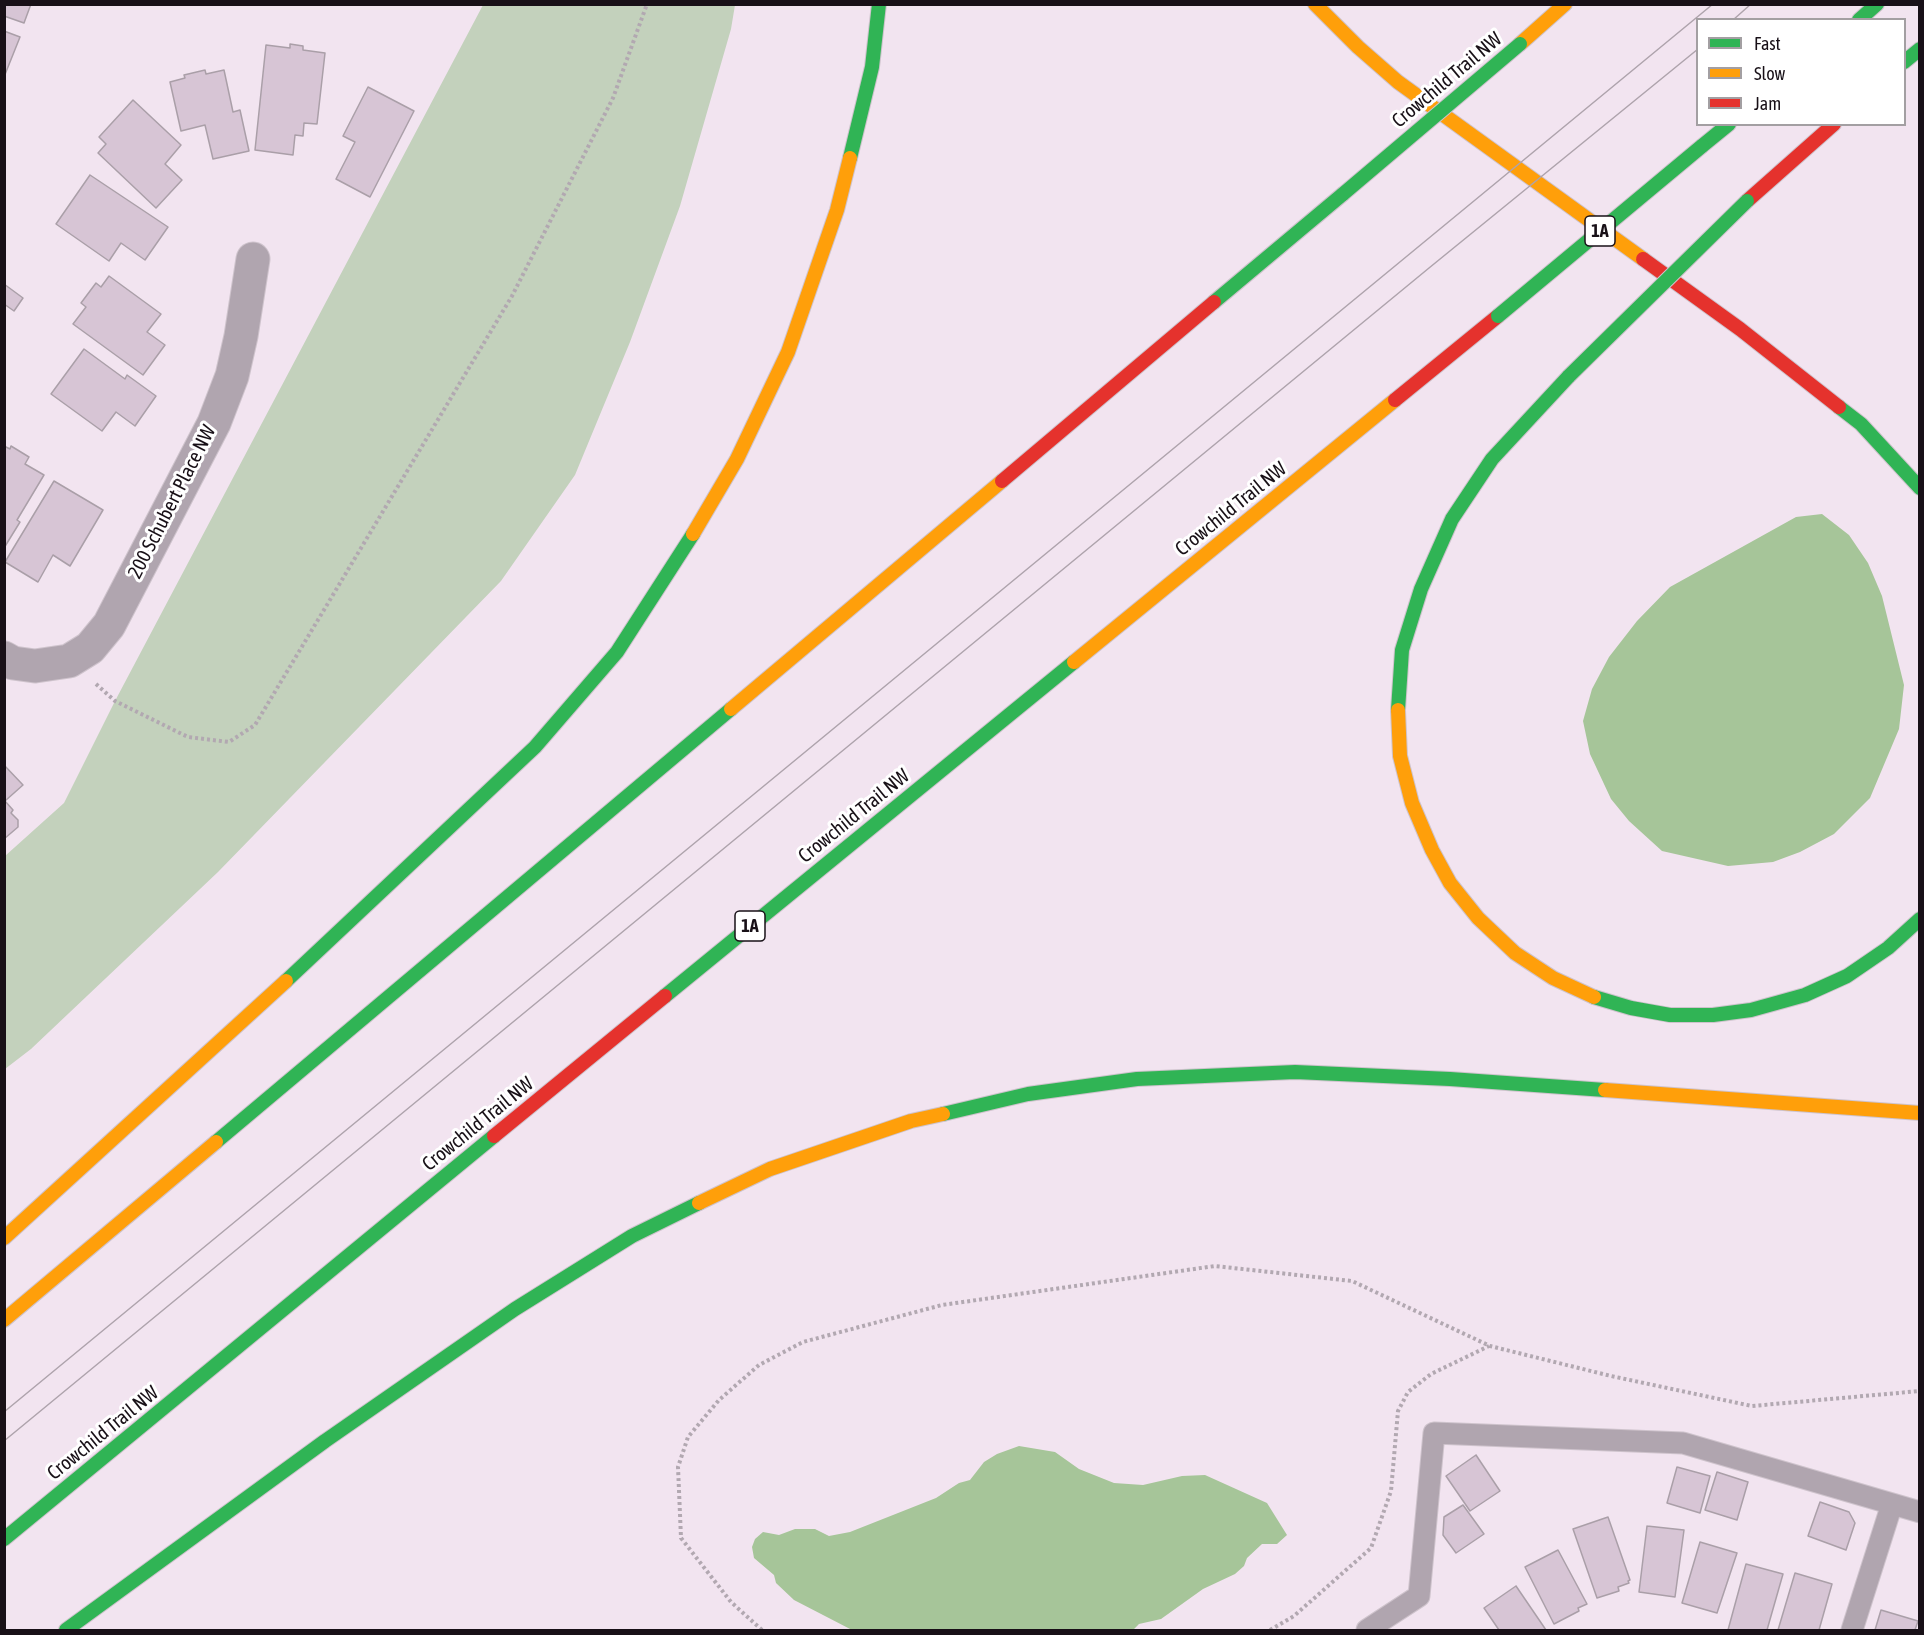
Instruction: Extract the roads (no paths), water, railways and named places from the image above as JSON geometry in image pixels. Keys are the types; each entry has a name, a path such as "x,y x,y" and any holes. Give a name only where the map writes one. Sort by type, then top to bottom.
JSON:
{"highway":[{"path":"4,1238 245,1019 535,747 617,652 676,563 737,459 788,352 837,210 873,67 879,4"},
{"path":"1315,4 1358,47 1398,82 1740,329 1861,424 1920,488"},
{"name":"Crowchild Trail NW","path":"4,1320 1343,194 1565,4"},
{"path":"1861,18 1877,4"},
{"path":"1906,61 1920,49"},
{"name":"Crowchild Trail NW","path":"4,1539 625,1028 1498,316 1727,126"},
{"path":"1832,126 1747,201 1569,376 1492,459 1452,519 1421,589 1402,650 1397,700 1400,756 1412,803 1432,850 1450,883 1478,918 1515,953 1553,978 1589,995 1631,1008 1670,1015 1713,1015 1751,1010 1805,995 1846,976 1888,948 1920,919"},
{"path":"66,1630 325,1441 515,1310 632,1236 770,1169 911,1121 1028,1094 1137,1079 1295,1072 1474,1081 1920,1113"}],"street":[{"name":"200 Schubert Place NW","path":"4,658 13,663 35,666 69,661 90,648 109,625 214,423 232,376 242,336 253,259"}],"lane":[{"path":"1367,1630 1419,1596 1434,1433 1683,1443 1920,1512"},
{"path":"1852,1630 1892,1504"}],"tram line":[{"path":"1696,18 1713,4"},
{"path":"1735,18 1751,4"},
{"path":"4,1412 1696,18"},
{"path":"4,1441 1696,51"}]}
